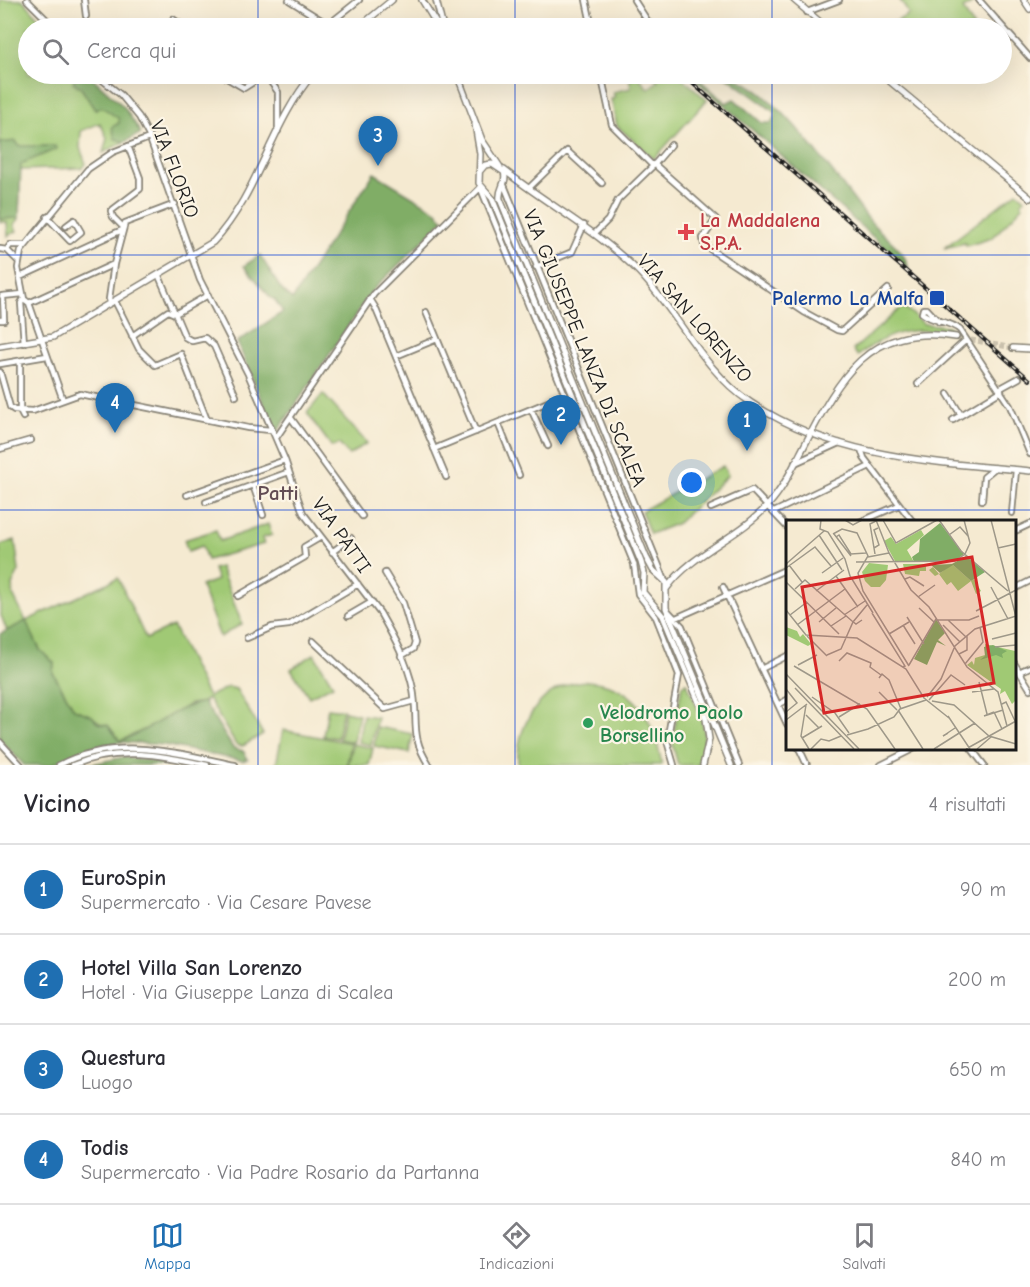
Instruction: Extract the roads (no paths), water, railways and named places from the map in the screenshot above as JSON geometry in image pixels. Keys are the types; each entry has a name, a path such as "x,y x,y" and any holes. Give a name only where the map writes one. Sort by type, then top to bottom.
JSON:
{"street":[{"path":"27,0 45,18"},
{"path":"84,0 86,16"},
{"path":"289,0 320,18"},
{"path":"337,18 359,0"},
{"path":"370,18 392,0"},
{"path":"422,0 434,18"},
{"path":"436,0 439,18"},
{"path":"586,0 590,18"},
{"path":"634,0 646,18"},
{"path":"794,0 814,18"},
{"path":"807,12 839,0"},
{"path":"979,0 995,18"},
{"path":"1024,0 1030,9"},
{"path":"1012,38 1030,58"},
{"name":"VIA FLORIO","path":"107,84 121,95 139,117 149,137 175,204 191,257"},
{"path":"237,84 244,88 250,84"},
{"path":"273,84 278,92 278,133"},
{"path":"0,346 53,337 213,242 232,222 306,84"},
{"name":"VIA SAN LORENZO","path":"461,84 484,143 502,169 595,233 639,272 737,393 759,408 811,433 861,450 912,459 1030,471"},
{"path":"603,84 612,126 716,219 703,238 704,245 804,312 837,330 842,331 888,290"},
{"path":"893,84 1030,198"},
{"name":"VIA SAN LORENZO","path":"476,124 480,158 479,173"},
{"path":"24,343 21,303 23,297 19,262 25,245 88,169 113,152 149,137"},
{"path":"595,233 608,220 618,200 671,145"},
{"path":"122,228 111,211 140,189 140,178 128,146"},
{"path":"529,188 567,151 602,183"},
{"path":"487,164 495,164 502,169 506,179 503,187 494,192 482,189 478,181 479,173 487,164"},
{"name":"VIA SAN LORENZO","path":"503,187 516,182 529,188"},
{"name":"VIA GIUSEPPE LANZA DI SCALEA","path":"503,187 662,576"},
{"name":"VIA GIUSEPPE LANZA DI SCALEA","path":"503,187 500,199 648,561 662,576"},
{"path":"276,438 370,299 482,189"},
{"name":"VIA GIUSEPPE LANZA DI SCALEA","path":"482,189 636,570 637,592 656,617 672,657 679,681 667,741 674,765"},
{"name":"VIA GIUSEPPE LANZA DI SCALEA","path":"482,189 493,201 636,549 643,567 643,580"},
{"path":"175,204 125,223 114,264 109,298 139,349 155,365 181,354 207,420"},
{"path":"47,217 70,242 81,232 74,220 66,226"},
{"path":"536,267 572,252 584,225"},
{"path":"20,277 122,228"},
{"path":"7,250 10,245 25,245"},
{"path":"0,249 7,250 19,262"},
{"name":"VIA PATTI","path":"191,257 208,295 231,336 276,438 303,513 380,612 401,656 412,685 416,743 429,765"},
{"path":"29,303 114,264"},
{"path":"159,276 186,339 192,341 205,338 213,346 236,396"},
{"path":"175,314 208,295"},
{"path":"0,320 4,320 2,296 23,297 29,303 63,400"},
{"path":"370,299 446,477"},
{"path":"132,336 168,311 175,314"},
{"path":"426,312 476,432"},
{"path":"939,322 956,327 966,340 1000,390 1021,429 1030,454"},
{"path":"648,597 658,598 666,592 688,568 768,505 848,374 870,352 886,342 914,334 956,337"},
{"path":"396,356 437,339"},
{"path":"918,384 966,340"},
{"path":"1013,348 1030,349"},
{"path":"0,364 47,356"},
{"path":"20,360 20,411 23,417"},
{"path":"0,372 9,407 20,411 33,411 80,394 207,420 271,430"},
{"path":"953,420 1019,378"},
{"path":"948,394 961,415"},
{"path":"434,449 565,395"},
{"path":"531,409 548,446"},
{"path":"291,418 362,516"},
{"path":"498,423 519,475"},
{"path":"1021,429 1030,441"},
{"path":"0,449 31,440"},
{"path":"795,463 839,443"},
{"path":"861,450 870,466 911,520"},
{"path":"187,495 285,460"},
{"path":"774,512 870,466"},
{"path":"982,500 984,477 995,468"},
{"path":"1012,513 1016,470"},
{"path":"206,502 290,472"},
{"path":"253,485 263,515"},
{"path":"711,508 752,490 786,526"},
{"name":"VIA GIUSEPPE LANZA DI SCALEA","path":"624,502 639,521"},
{"path":"865,520 899,505"},
{"path":"1017,530 1030,524"},
{"name":"VIA GIUSEPPE LANZA DI SCALEA","path":"618,526 636,549"},
{"path":"238,596 305,557 304,547 321,537"},
{"path":"332,552 351,538"},
{"path":"688,568 671,577 651,574 643,580 642,588 662,613 707,725 709,747 703,765"},
{"path":"676,618 728,597 786,568"},
{"path":"385,573 403,603 415,642 413,649 401,656"},
{"path":"662,576 667,610 731,765"},
{"path":"1015,588 1030,581"},
{"path":"247,638 272,627 289,625 358,584"},
{"path":"723,587 786,722"},
{"path":"348,616 372,602"},
{"path":"667,610 683,627 739,765"},
{"path":"313,641 385,709 414,701"},
{"path":"672,657 679,654"},
{"path":"761,669 786,656"},
{"path":"1015,665 1030,689"},
{"path":"1019,672 1030,667"},
{"path":"778,705 786,701"},
{"path":"0,742 21,765"},
{"path":"59,765 96,752 136,747 236,765"},
{"path":"800,750 807,765"},
{"path":"881,765 911,750"},
{"path":"973,750 984,765"},
{"path":"73,765 100,756 134,753 207,765"}],"tunnel":[{"path":"956,337 1013,348"}],"railway":[{"path":"693,84 1030,380"}],"place":[{"name":"Questura","path":"378,166"},
{"name":"La Maddalena S.P.A.","path":"686,232"},
{"name":"Palermo La Malfa","path":"937,298"},
{"name":"Todis","path":"115,433"},
{"name":"Hotel Villa San Lorenzo","path":"561,445"},
{"name":"EuroSpin","path":"747,451"},
{"name":"Velodromo Paolo Borsellino","path":"588,723"}],"district":[{"name":"Patti","path":"278,493"}]}
